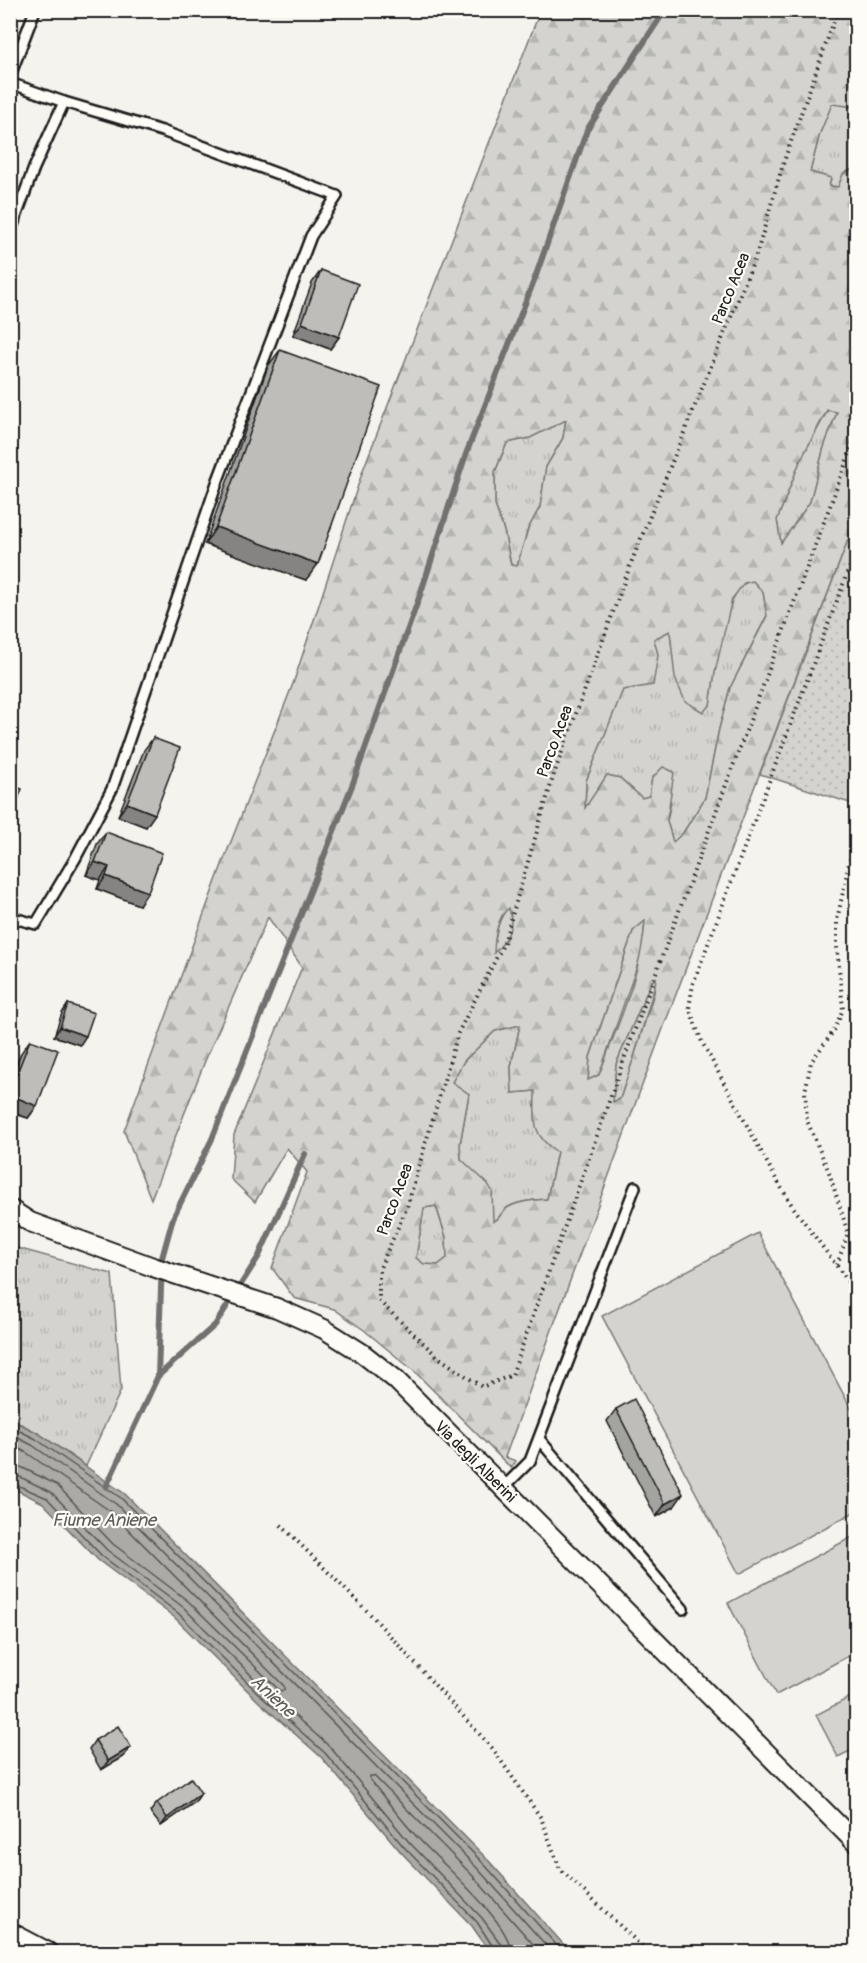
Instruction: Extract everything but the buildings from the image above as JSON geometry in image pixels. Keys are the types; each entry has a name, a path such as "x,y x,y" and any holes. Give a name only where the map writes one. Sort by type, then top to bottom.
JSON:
{"street":[{"name":"Via degli Alberini","path":"10,1209 30,1222 153,1267 277,1308 324,1329 362,1353 395,1379 856,1843"},
{"path":"10,1932 48,1953"}],"lane":[{"path":"10,76 35,10"},
{"path":"10,83 64,102 162,131 337,196 311,236 218,480 112,789 75,860 36,924 10,917"},
{"path":"10,233 34,168 64,102"},
{"path":"503,1488 530,1461 635,1187"},
{"path":"539,1439 683,1609"}],"path":[{"name":"Parco Acea","path":"838,10 783,164 757,253 631,562 554,774 504,943 458,1033 407,1207 379,1270 380,1301 438,1358 483,1387 512,1375 627,1048 856,436"},
{"path":"856,550 697,973 688,1008 702,1042 776,1179 856,1292"},
{"path":"837,1266 848,1233 829,1172 807,1121 806,1092 812,1062 835,1029 843,1009 837,947 837,920 855,835"},
{"path":"281,1525 373,1617 492,1748 541,1818 560,1869 648,1953"}],"green space":[{"path":"540,11 856,11 856,110 855,107 832,104 820,133 810,172 831,178 829,186 838,187 843,174 856,167 856,519 664,1026 505,1457 516,1461 511,1468 414,1371 334,1309 294,1298 272,1268 307,1172 287,1148 255,1202 231,1179 234,1135 302,967 268,917 205,1061 151,1199 124,1131 223,862 294,681 363,470","holes":["827,410 837,412 824,447 810,502 781,543 777,520 800,461","566,420 563,438 546,467 540,507 528,529 517,566 511,565 504,531 495,505 495,472 507,443 530,438","753,581 763,592 767,616 730,688 705,798 683,833 673,842 667,821 674,772 663,767 652,778 649,796 642,798 620,778 607,775 585,808 586,781 623,690 653,685 658,655 654,639 670,631 675,678 685,701 703,712 710,705 715,672 732,599 744,583","509,908 511,915 509,933 494,953 496,935 502,917","645,921 639,960 621,1018 599,1075 588,1080 590,1057 633,931","656,978 654,993 620,1099 613,1102 616,1064 651,982","520,1025 511,1067 512,1093 535,1091 535,1118 538,1132 542,1139 557,1152 547,1199 527,1201 511,1206 493,1222 492,1191 488,1184 461,1159 460,1144 469,1094 452,1082 464,1061 495,1031","436,1206 446,1237 447,1258 438,1265 424,1264 416,1258 424,1208"]},
{"path":"832,103 855,107 856,110 856,167 843,174 838,187 829,186 831,178 810,172 820,133"},
{"path":"828,410 837,412 824,447 810,502 781,544 777,520 800,461"},
{"path":"566,419 563,438 546,467 540,507 528,529 517,567 511,565 504,531 495,505 495,472 507,443 530,438"},
{"path":"856,519 856,805 760,774"},
{"path":"753,581 763,592 767,615 730,688 705,798 683,833 673,843 667,821 671,802 652,778 649,796 642,798 620,778 607,775 585,809 586,781 623,689 634,689 658,655 653,639 670,630 672,649 710,705 717,659 730,606 744,584"},
{"path":"509,907 512,921 509,933 503,944 493,954 499,923"},
{"path":"645,920 642,952 599,1075 588,1080 590,1057 633,931"},
{"path":"657,978 620,1099 612,1102 616,1064 651,982"},
{"path":"520,1025 511,1067 512,1093 535,1091 557,1152 547,1199 526,1201 511,1206 493,1222 469,1168 461,1159 460,1144 469,1094 452,1082 464,1061 495,1031"},
{"path":"436,1206 446,1237 447,1258 438,1265 424,1264 416,1258 424,1208"},
{"path":"758,1233 856,1418 856,1511 739,1574 602,1316"},
{"path":"10,1246 112,1274 121,1390 86,1466 38,1433 11,1419"},
{"path":"856,1535 856,1652 776,1695 728,1603"},
{"path":"856,1694 856,1748 838,1757 816,1715"}],"water":[{"name":"Fiume Aniene","path":"10,1419 38,1433 125,1494 488,1860 565,1946 566,1952 490,1952 472,1926 400,1851 321,1757 260,1703 174,1617 98,1560 43,1503 11,1487"}],"waterway":[{"path":"106,1487 158,1376 162,1258 173,1218 212,1139 353,783 420,595 466,454 535,278 587,130 665,10"},
{"path":"158,1376 215,1325 259,1256 305,1154"}],"water label":[{"name":"Aniene","path":"273,1696"}]}
